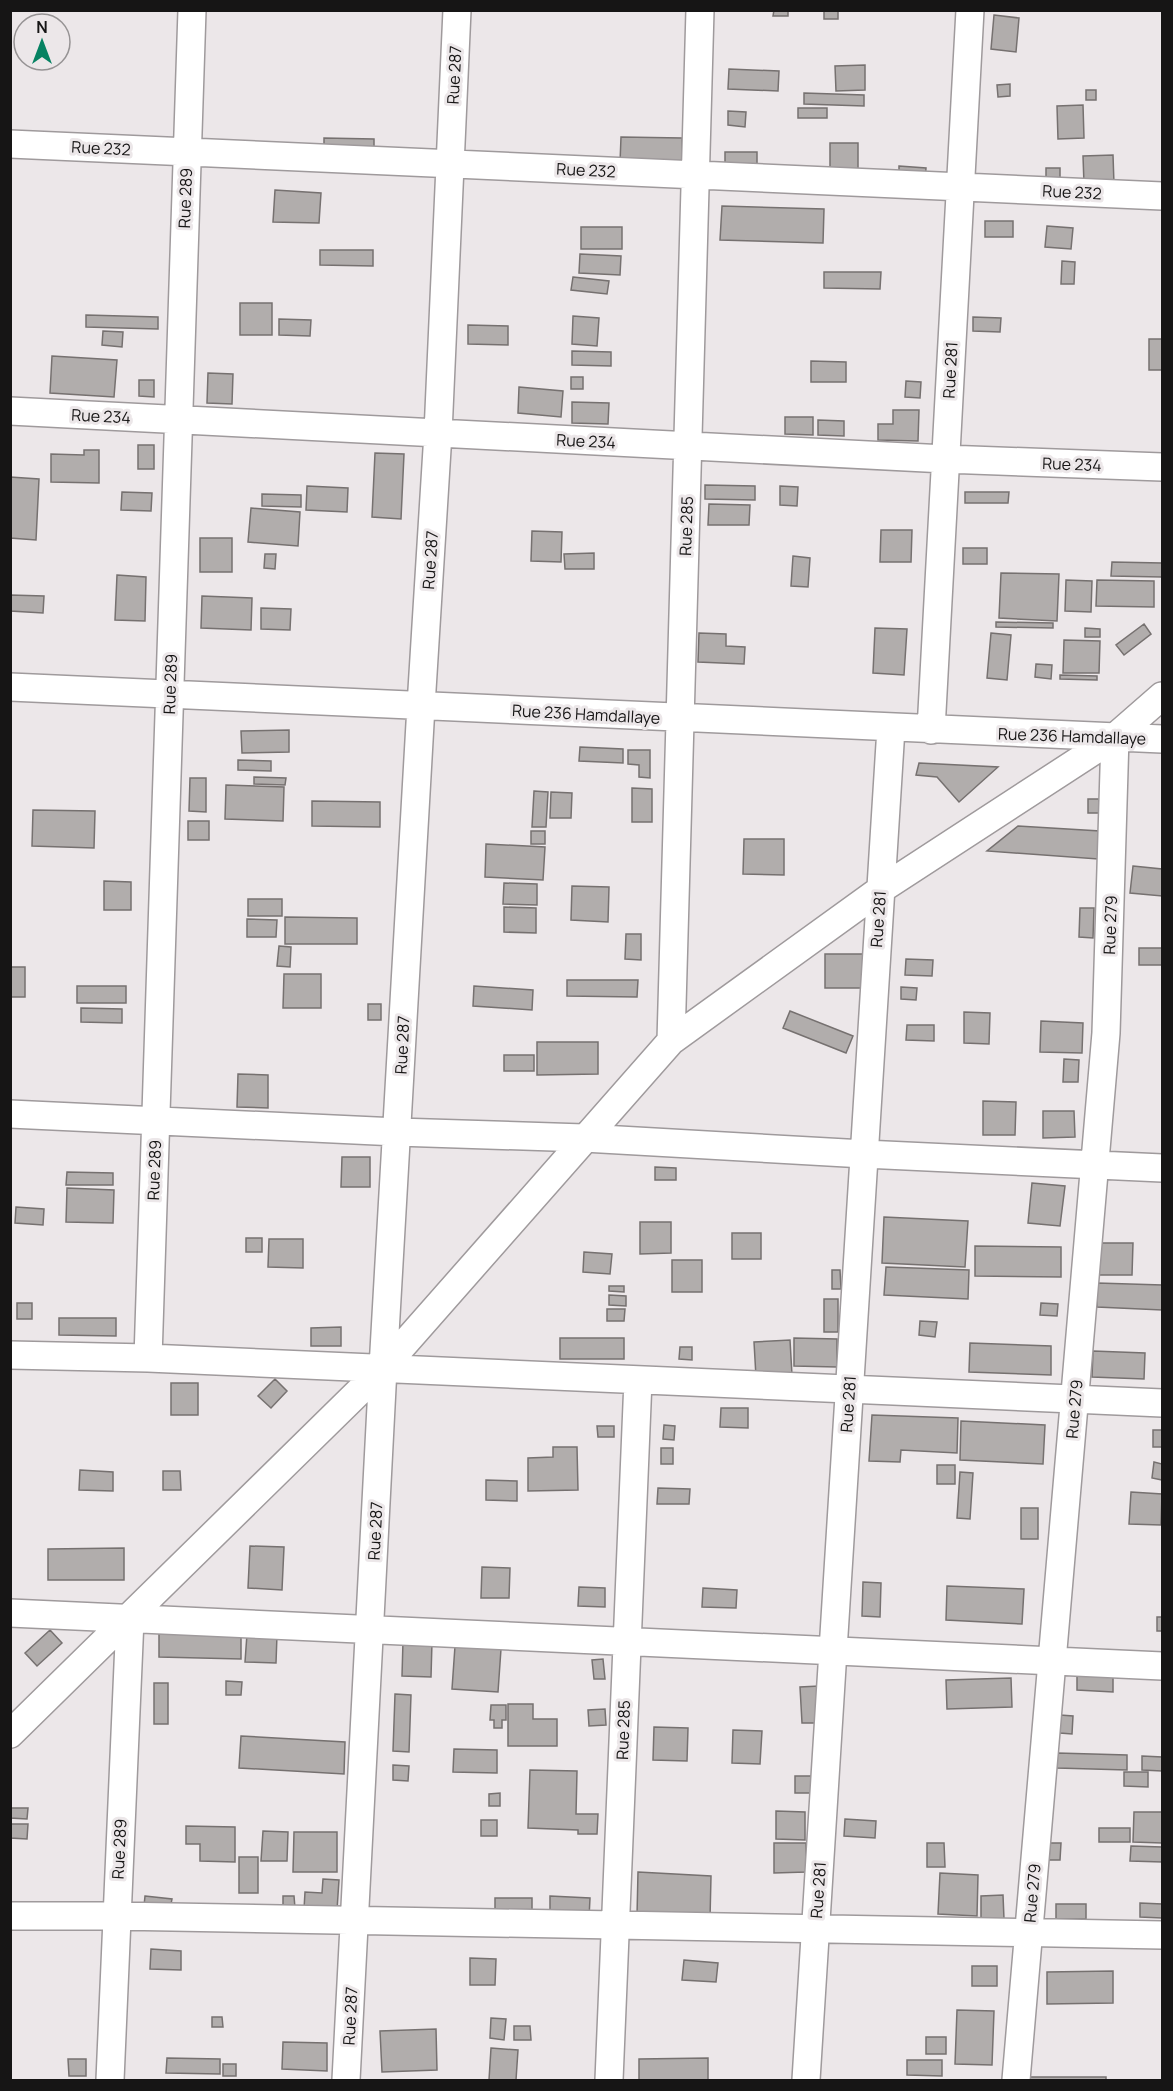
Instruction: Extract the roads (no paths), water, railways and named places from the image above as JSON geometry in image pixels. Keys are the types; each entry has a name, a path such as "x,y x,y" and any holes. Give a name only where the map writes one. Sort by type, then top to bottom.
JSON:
{"street":[{"name":"Rue 289","path":"148,1358 192,10"},
{"name":"Rue 287","path":"346,2080 383,1368 438,433 457,10"},
{"name":"Rue 285","path":"671,1041 700,10"},
{"name":"Rue 281","path":"931,730 970,10"},
{"name":"Rue 232","path":"10,144 1162,196"},
{"name":"Rue 234","path":"10,411 945,459 1162,467"},
{"name":"Rue 236 Hamdallaye","path":"10,687 891,729 1162,739"},
{"path":"10,1734 383,1368 671,1041 880,890 1115,737 1162,696"},
{"name":"Rue 281","path":"806,2080 891,729"},
{"name":"Rue 279","path":"1016,2080 1106,1033 1115,737"},
{"path":"10,1114 397,1132 584,1138 1162,1168"},
{"path":"10,1355 148,1358 1162,1403"},
{"name":"Rue 285","path":"609,2080 638,1380"},
{"path":"10,1613 1162,1666"},
{"name":"Rue 289","path":"110,2080 130,1618"},
{"path":"10,1916 1162,1935"}]}
